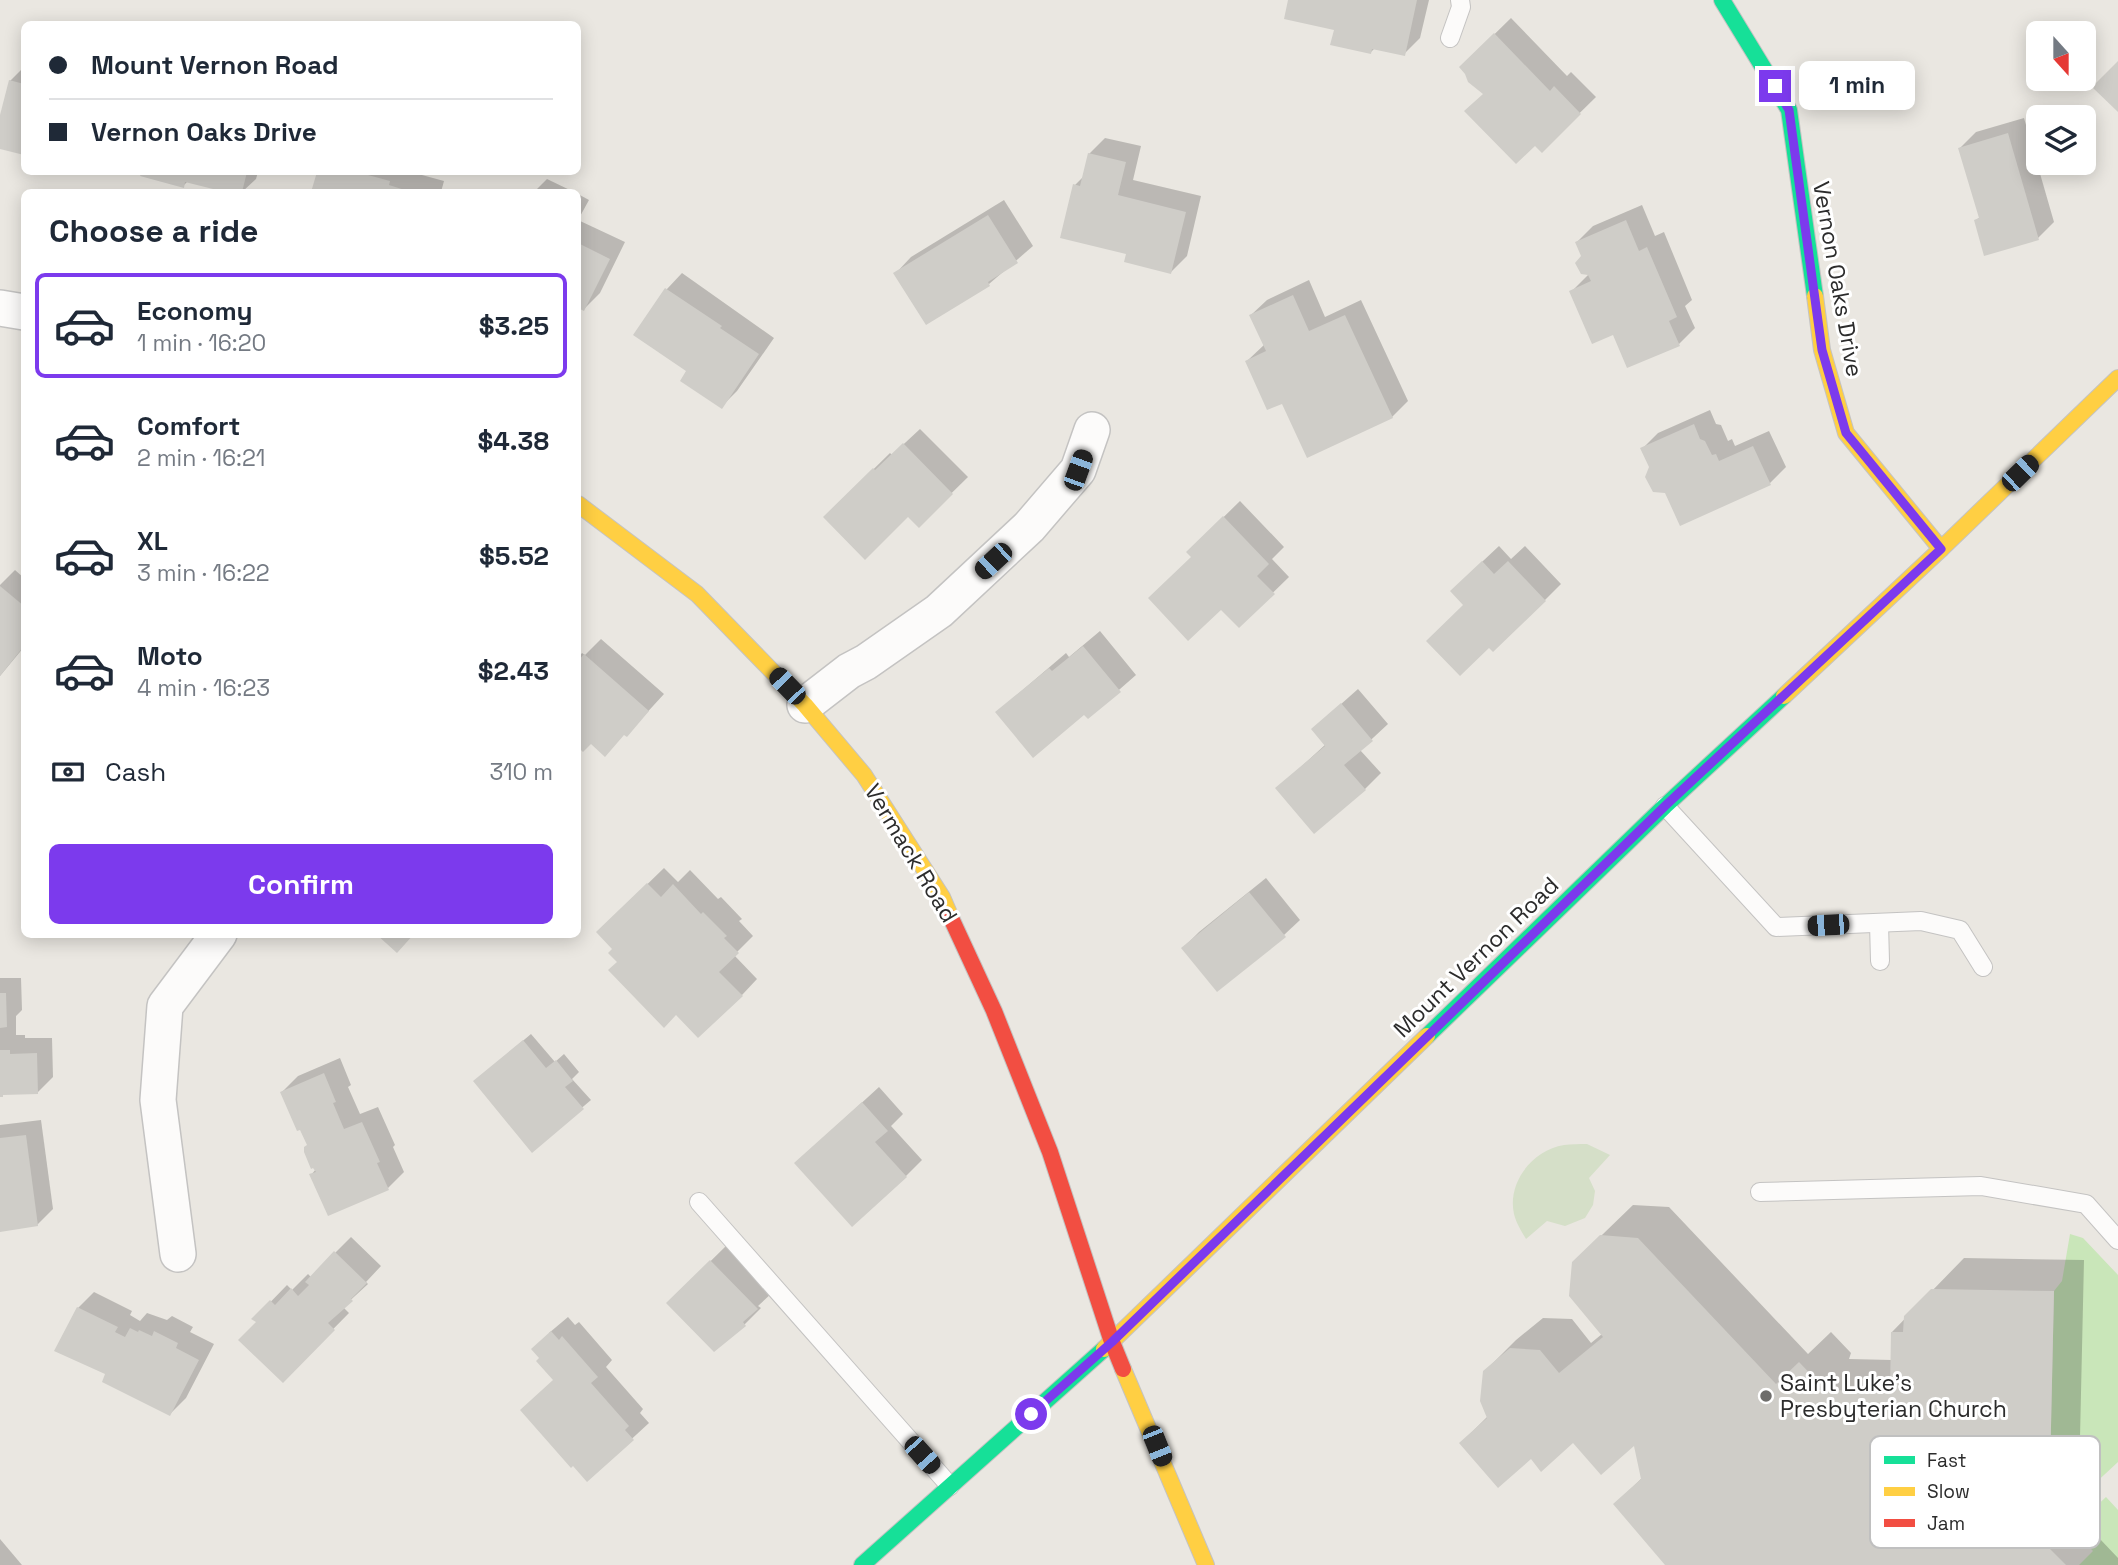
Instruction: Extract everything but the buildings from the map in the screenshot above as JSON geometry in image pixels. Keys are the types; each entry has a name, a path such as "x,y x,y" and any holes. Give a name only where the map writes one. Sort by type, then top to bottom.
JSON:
{"street":[{"name":"Vernon Oaks Drive","path":"1722,0 1789,110 1822,350 1846,433 1941,549"},
{"path":"0,308 21,312"},
{"name":"Mount Vernon Road","path":"862,1565 1112,1342 1665,806 1941,549 2118,378"},
{"path":"805,705 849,671 939,611 1029,527 1078,470 1092,430"},
{"name":"Vermack Road","path":"581,514 697,594 805,705 864,775 942,897 994,1011 1050,1152 1112,1342 1206,1565"},
{"path":"178,1254 158,1100 165,1006 216,938"}],"lane":[{"path":"1450,38 1461,7 1460,0"},
{"path":"1665,806 1776,928 1921,921 1960,930 1983,967"},
{"path":"1880,923 1880,961"},
{"path":"1760,1192 1981,1186 2086,1204 2118,1240"},
{"path":"699,1202 950,1486"}],"green space":[{"path":"1587,1144 1610,1155 1589,1178 1595,1191 1593,1205 1585,1218 1565,1226 1547,1221 1526,1239 1515,1217 1513,1202 1514,1191 1524,1170 1532,1161 1552,1148"},
{"path":"2070,1234 2083,1238 2118,1275 2118,1462 2100,1479 2100,1436 2051,1436 2054,1291 2062,1281"},
{"path":"2106,1497 2118,1510 2118,1565 2079,1565 2093,1551 2090,1548 2100,1548 2100,1503"}],"traffic: fast":[{"path":"1722,0 1789,110 1815,296"},
{"path":"1427,1036 1665,806 1784,696"},
{"path":"862,1565 1104,1349"}],"traffic: slow":[{"path":"1815,296 1822,350 1846,433 1941,549"},
{"path":"1784,696 2118,378"},
{"path":"581,506 697,594 805,705 864,775 942,897 951,918"},
{"path":"1104,1349 1427,1036"},
{"path":"1123,1369 1206,1565"}],"traffic: jam":[{"path":"951,918 994,1011 1050,1152 1123,1369"}],"place":[{"name":"Saint Luke's Presbyterian Church","path":"1766,1396"}],"route":[{"path":"1031,1414 1112,1342 1665,806 1941,549 1846,433 1822,350 1789,110 1775,86"}]}
